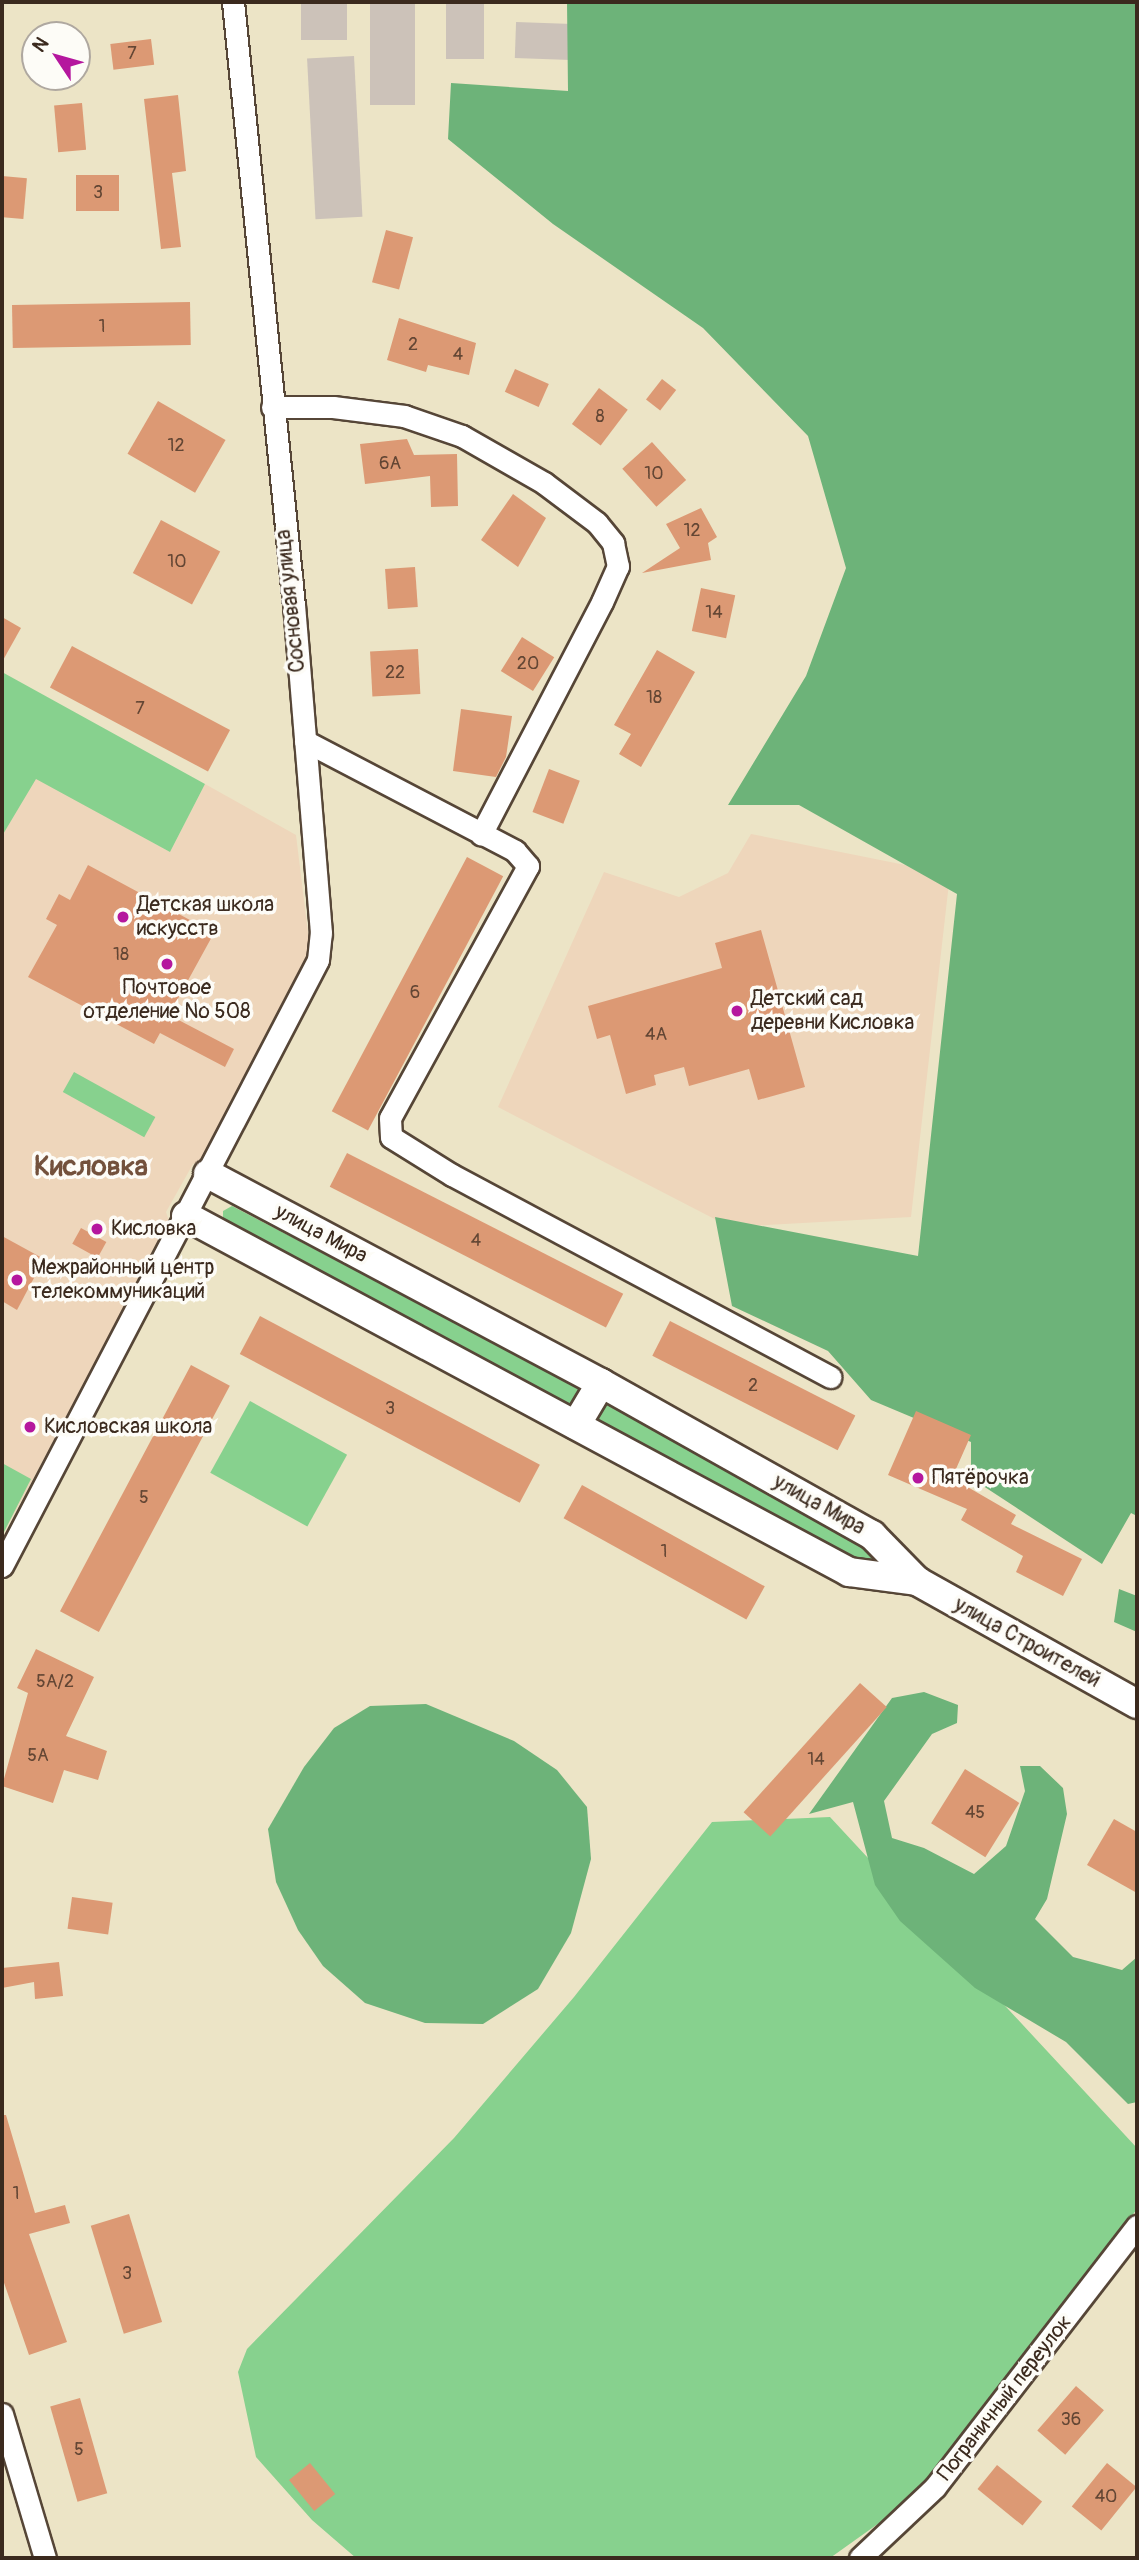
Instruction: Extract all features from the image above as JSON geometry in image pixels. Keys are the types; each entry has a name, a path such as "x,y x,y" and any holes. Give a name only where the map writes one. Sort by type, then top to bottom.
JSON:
{"street":[{"name":"Сосновая улица","path":"2,1566 318,960 320,933 305,741 233,2"},
{"path":"272,407 333,407 404,416 462,436 544,483 597,523 613,543 618,566 602,602 481,834"},
{"path":"305,741 515,852 528,866 390,1118 391,1137 452,1175 831,1377"},
{"name":"улица Мира","path":"208,1174 601,1383 872,1535 917,1581"},
{"path":"186,1216 849,1572 917,1581"},
{"path":"576,1425 601,1383"},
{"name":"улица Строителей","path":"917,1581 1137,1703"},
{"name":"Пограничный переулок","path":"860,2558 935,2487 1137,2225"},
{"path":"2,2414 45,2558"}],"shaded area":[{"path":"301,2 347,2 347,40 301,40"},
{"path":"370,2 415,2 415,105 370,105"},
{"path":"446,2 484,2 484,59 446,59"},
{"path":"516,22 628,26 627,62 515,58"},
{"path":"354,56 362,217 315,219 307,58"},
{"path":"36,778 170,852 205,784 296,835 309,941 308,961 203,1161 193,1164 166,1212 169,1221 163,1240 2,1536 2,836"},
{"name":"Детский сад деревни Кисловка","path":"751,834 950,874 911,1217 730,1227 498,1107 604,872 679,897 728,873"}],"green space":[{"path":"567,2 1137,2 1137,1516 1131,1513 1102,1564 971,1478 971,1442 871,1400 828,1351 732,1306 715,1217 918,1256 957,894 799,805 728,805 806,676 846,568 808,436 703,328 553,224 448,139 451,83 568,91"},
{"path":"2,672 205,784 170,852 36,779 2,836"},
{"path":"74,1072 155,1117 144,1137 63,1092"},
{"path":"232,1206 578,1386 582,1391 574,1406 223,1221 223,1211"},
{"path":"250,1401 347,1455 307,1527 210,1473"},
{"path":"603,1404 613,1404 874,1552 874,1562 866,1568 602,1424 596,1415"},
{"path":"2,1463 31,1479 2,1536"},
{"path":"1119,1589 1137,1596 1137,1632 1114,1622"},
{"path":"924,1692 958,1705 957,1723 932,1734 884,1801 892,1838 924,1848 974,1874 1006,1846 1025,1791 1020,1766 1040,1766 1063,1788 1067,1814 1047,1899 1035,1919 1073,1957 1122,1970 1137,1957 1137,2102 1128,2104 1066,2042 975,1988 900,1921 875,1885 853,1802 809,1814 892,1698"},
{"path":"426,1704 514,1741 557,1770 587,1807 591,1859 571,1933 538,1989 483,2024 425,2023 365,2003 323,1966 298,1930 276,1882 268,1829 304,1767 334,1728 370,1706"},
{"path":"830,1817 1137,2148 1137,2209 917,2496 830,2558 356,2558 312,2520 256,2457 238,2372 247,2349 454,2138 574,1997 712,1822"}],"building":[{"path":"151,39 154,65 113,70 110,44"},
{"path":"178,95 186,171 172,173 181,247 161,249 144,99"},
{"path":"82,103 86,150 58,152 54,105"},
{"path":"76,175 119,175 119,211 76,211"},
{"path":"2,176 27,178 23,219 2,217"},
{"path":"386,230 413,237 399,289 372,282"},
{"path":"190,302 191,345 13,348 12,305"},
{"path":"399,318 476,343 469,375 428,365 426,372 387,360"},
{"path":"515,369 549,384 539,407 505,392"},
{"path":"662,379 676,390 660,411 646,399"},
{"path":"599,388 628,410 601,446 572,424"},
{"path":"158,401 226,440 195,493 128,454"},
{"path":"407,439 414,455 457,454 458,506 431,507 430,476 365,484 360,444"},
{"path":"652,442 686,480 656,507 622,469"},
{"path":"513,494 546,518 518,567 481,540"},
{"path":"701,508 717,537 708,543 711,560 642,573 680,548 666,524"},
{"path":"161,520 220,551 192,604 133,573"},
{"path":"415,567 418,607 388,609 385,569"},
{"path":"701,588 735,595 726,638 692,631"},
{"path":"2,617 21,628 2,662"},
{"path":"522,637 554,657 533,691 501,671"},
{"path":"72,646 230,730 208,772 50,687"},
{"path":"418,649 420,694 372,696 370,652"},
{"path":"657,650 695,672 641,767 619,754 631,734 614,725"},
{"path":"461,709 512,716 506,757 496,777 453,771"},
{"path":"549,769 580,781 563,824 533,812"},
{"path":"467,857 503,876 368,1131 332,1111"},
{"path":"88,865 214,933 169,1015 234,1049 225,1067 160,1033 154,1044 28,977 57,925 46,919 59,894 70,900"},
{"path":"761,930 805,1087 758,1100 749,1069 689,1086 684,1067 654,1075 656,1085 626,1094 610,1035 597,1039 588,1006 722,968 715,943"},
{"path":"347,1153 623,1294 606,1328 330,1187"},
{"path":"81,1228 106,1242 98,1258 72,1244"},
{"name":"Межрайонный центр телекоммуникаций","path":"2,1236 44,1259 17,1310 2,1301"},
{"path":"260,1316 540,1465 520,1503 240,1354"},
{"path":"670,1321 855,1415 838,1450 652,1356"},
{"path":"191,1365 230,1386 99,1632 60,1611"},
{"path":"916,1411 971,1435 952,1478 1016,1515 1011,1524 1082,1559 1063,1596 1016,1572 1023,1556 961,1520 967,1509 888,1475"},
{"path":"582,1485 765,1586 746,1620 564,1518"},
{"path":"36,1649 94,1677 66,1736 107,1751 98,1780 64,1770 53,1803 2,1786 28,1693 17,1688"},
{"path":"860,1683 887,1707 770,1836 744,1812"},
{"path":"965,1769 1019,1803 985,1857 931,1823"},
{"path":"1114,1819 1137,1832 1137,1893 1087,1865"},
{"path":"72,1897 113,1903 108,1934 68,1929"},
{"path":"59,1962 63,1996 35,1999 34,1982 2,1988 2,1968"},
{"path":"2,2115 6,2115 35,2213 65,2205 70,2223 29,2234 67,2342 29,2355 2,2277"},
{"path":"129,2214 162,2322 124,2334 91,2226"},
{"path":"1076,2386 1104,2410 1065,2455 1037,2431"},
{"path":"80,2398 107,2493 77,2502 50,2407"},
{"path":"310,2463 335,2494 314,2511 289,2480"},
{"path":"1107,2463 1137,2487 1101,2530 1072,2507"},
{"path":"997,2465 1042,2502 1023,2526 977,2489"}],"place":[{"name":"Детская школа искусств","path":"123,917"},
{"name":"Почтовое отделение № 508","path":"167,964"},
{"name":"Детский сад деревни Кисловка","path":"737,1011"},
{"name":"Кисловка","path":"97,1229"},
{"name":"Межрайонный центр телекоммуникаций","path":"17,1280"},
{"name":"Кисловская школа","path":"30,1427"},
{"name":"Пятёрочка","path":"918,1478"}],"district":[{"name":"Кисловка","path":"91,1167"}]}
